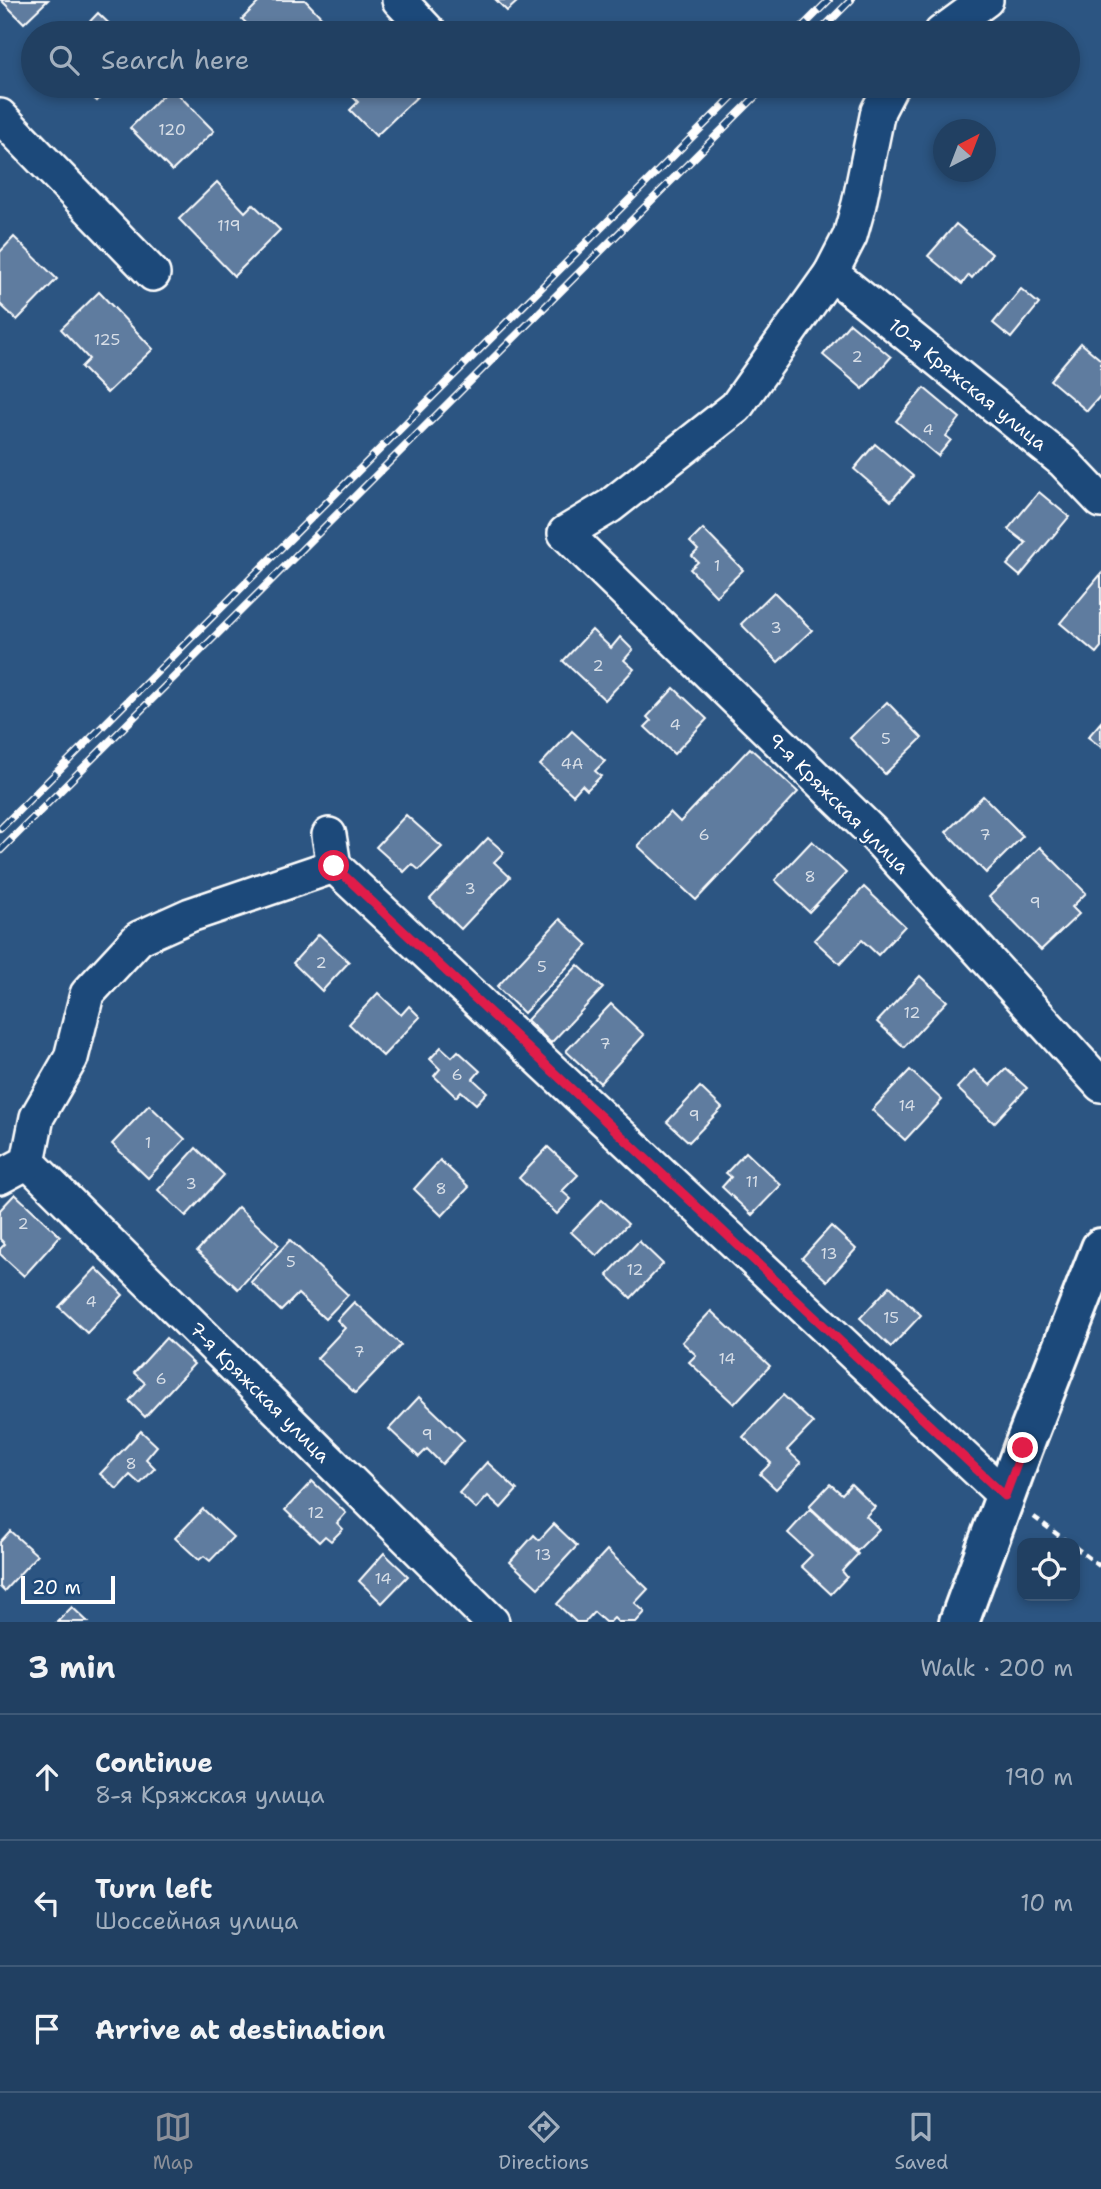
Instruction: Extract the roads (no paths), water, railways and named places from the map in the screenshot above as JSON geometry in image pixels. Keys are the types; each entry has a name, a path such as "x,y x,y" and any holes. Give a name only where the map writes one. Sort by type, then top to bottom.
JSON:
{"main road":[{"path":"960,1622 1019,1506 1101,1248"}],"street":[{"path":"399,0 419,21"},
{"path":"957,21 986,0"},
{"path":"831,273 850,236 878,111 885,98"},
{"path":"0,116 153,274"},
{"name":"10-я Кряжская улица","path":"831,273 1063,461 1101,500"},
{"name":"9-я Кряжская улица","path":"831,273 736,407 610,506 565,533 870,830 1101,1084"},
{"path":"14,1170 37,1117 71,1058 87,994 139,938 331,851 1019,1506"},
{"name":"7-я Кряжская улица","path":"14,1170 492,1622"}],"railway":[{"path":"808,21 829,0"},
{"path":"830,21 851,0"},
{"path":"0,829 731,98"},
{"path":"0,851 754,98"}]}
